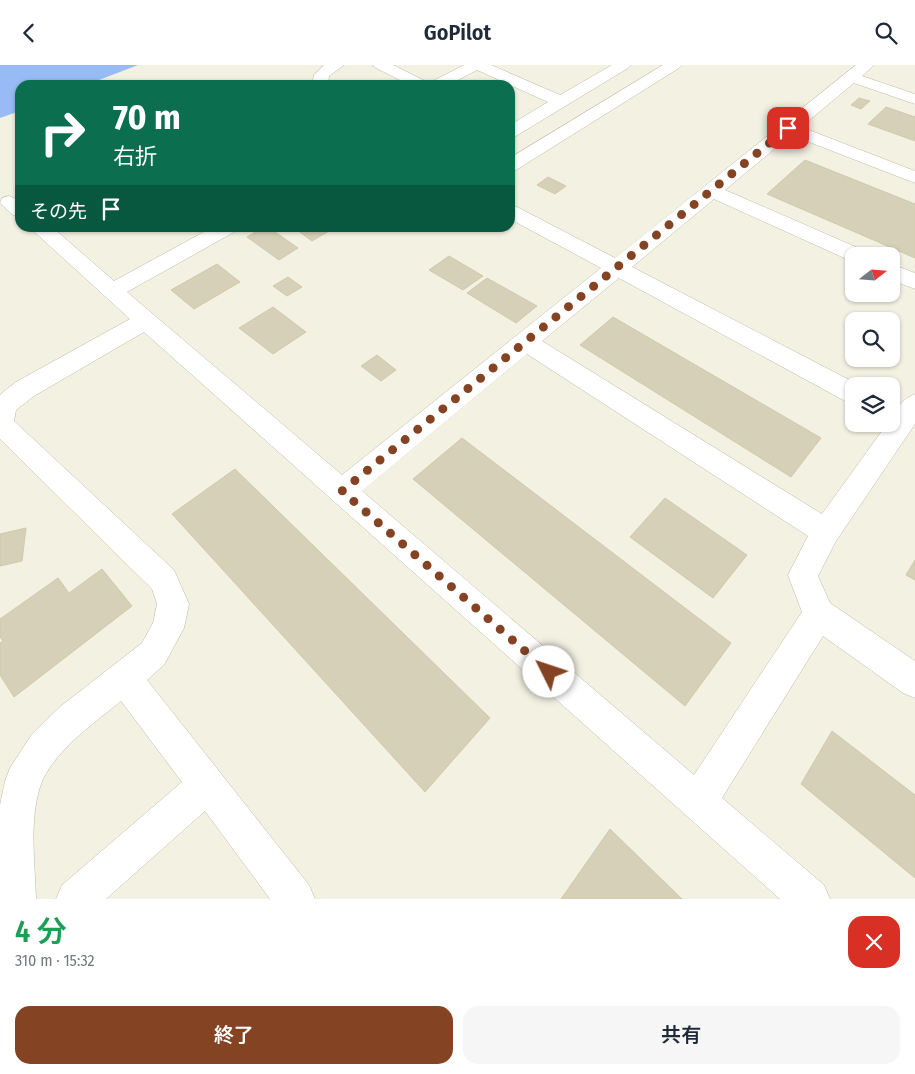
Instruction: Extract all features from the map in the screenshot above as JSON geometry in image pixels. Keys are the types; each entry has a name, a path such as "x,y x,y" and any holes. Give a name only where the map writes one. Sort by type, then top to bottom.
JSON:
{"lane":[{"path":"319,80 323,73 336,65"},
{"path":"381,65 412,80"},
{"path":"446,80 477,65 511,80"},
{"path":"515,127 623,65"},
{"path":"588,69 606,75"},
{"path":"515,163 660,69"},
{"path":"342,491 858,71 915,99"},
{"path":"515,82 561,102"},
{"path":"788,128 915,177"},
{"path":"712,191 845,250"},
{"path":"515,214 845,389"},
{"path":"44,232 810,899"},
{"path":"112,291 220,232"},
{"path":"900,275 915,282"},
{"path":"16,899 16,818 23,781 44,746 74,718 153,654 168,628 173,604 163,581 1,424 2,411 10,400 25,389 145,321"},
{"path":"525,343 826,532"},
{"path":"906,416 826,532 803,575 819,614 915,681"},
{"path":"698,802 819,614"},
{"path":"124,677 295,899"},
{"path":"76,899 207,785"}],"water":[{"path":"0,65 138,65 99,80 15,80 15,113 0,118"}],"building":[{"path":"859,98 870,101 861,109 851,105"},
{"path":"886,107 915,117 915,141 868,124"},
{"path":"805,160 915,204 915,258 900,252 900,247 890,247 767,194"},
{"path":"548,177 566,186 555,194 537,185"},
{"path":"256,232 275,232 298,248 279,260 247,237"},
{"path":"300,232 327,232 312,241"},
{"path":"449,256 483,276 463,290 429,270"},
{"path":"217,264 240,282 194,309 171,290"},
{"path":"288,277 302,287 287,296 273,286"},
{"path":"487,278 537,306 516,323 467,293"},
{"path":"273,307 306,332 273,354 239,328"},
{"path":"613,317 821,438 791,477 580,345"},
{"path":"377,355 396,370 381,381 361,366"},
{"path":"462,438 731,643 685,706 413,479"},
{"path":"235,469 490,718 425,792 172,514"},
{"path":"665,498 747,555 713,598 630,537"},
{"path":"26,528 22,561 0,566 0,534"},
{"path":"915,560 915,580 906,575"},
{"path":"102,569 132,606 14,697 0,675 0,643 3,641 0,637 0,619 58,578 69,593"},
{"path":"832,731 915,795 915,878 801,784"},
{"path":"610,829 682,899 561,899"}],"route":[{"path":"549,672 342,491 788,128"}]}
